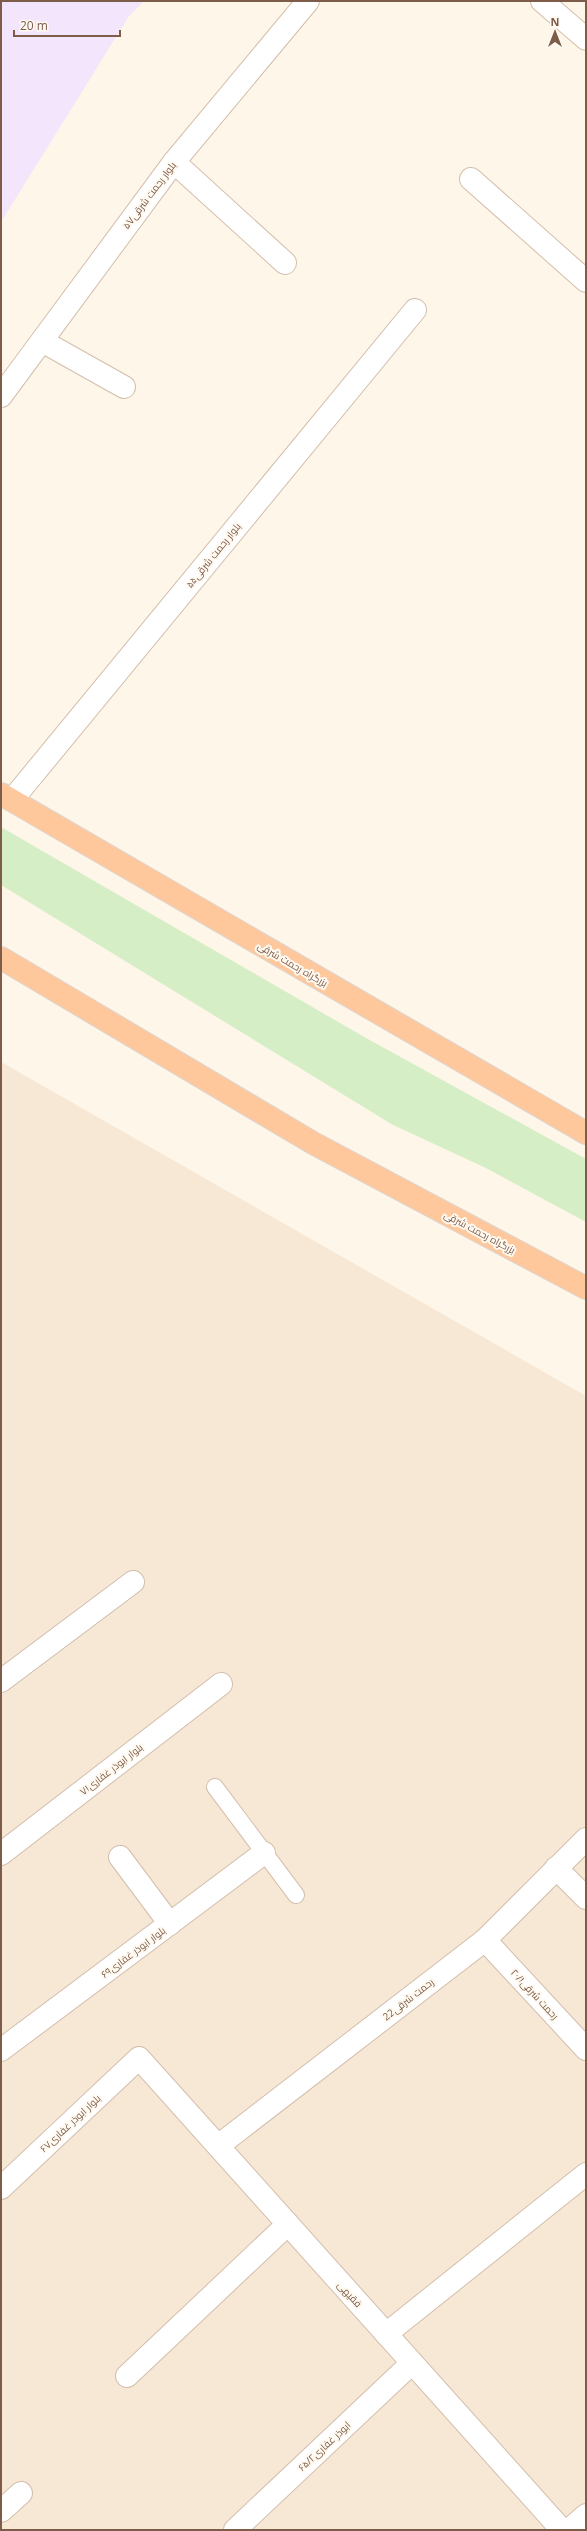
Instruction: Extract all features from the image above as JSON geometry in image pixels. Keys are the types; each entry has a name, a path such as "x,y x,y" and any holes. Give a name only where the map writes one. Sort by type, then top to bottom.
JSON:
{"highway":[{"name":"بزرگراه رحمت شرقی","path":"6,797 586,1133"},
{"name":"بزرگراه رحمت شرقی","path":"1,958 313,1143 586,1288"}],"street":[{"name":"۵۷بلوار رحمت شرقی","path":"1,396 92,270 174,162 308,1"},
{"path":"542,1 586,39"},
{"path":"174,162 285,263"},
{"path":"471,179 586,281"},
{"name":"بلوار رحمت شرقی۵۵","path":"6,797 415,310"},
{"path":"42,341 124,387"},
{"path":"1,1681 133,1582"},
{"name":"بلوار ابوذر غفاری۷۱","path":"1,1854 221,1684"},
{"name":"22رحمت شرقی","path":"218,2146 485,1940 586,1839"},
{"name":"بلوار ابوذر غفاری۶۹","path":"1,2050 264,1853"},
{"path":"120,1857 170,1924"},
{"path":"556,1868 586,1898"},
{"name":"۲۰/۱رحمت شرقی","path":"485,1940 586,2049"},
{"name":"فقیهی","path":"138,2058 562,2530"},
{"name":"بلوار ابوذر غفاری۶۷","path":"1,2188 138,2058"},
{"path":"386,2334 586,2174"},
{"path":"127,2376 288,2224"},
{"name":"۶۵/۲ابوذر غفاری","path":"235,2530 412,2363"},
{"path":"1,2511 21,2493"},
{"path":"569,2530 586,2515"}],"lane":[{"path":"215,1787 296,1895"}],"shaded area":[{"path":"1,1 144,1 129,16 1,222"},
{"path":"1,1062 586,1396 586,2530 1,2530"}],"green space":[{"path":"1,827 366,1038 586,1159 586,1222 486,1168 393,1125 1,885"}]}
